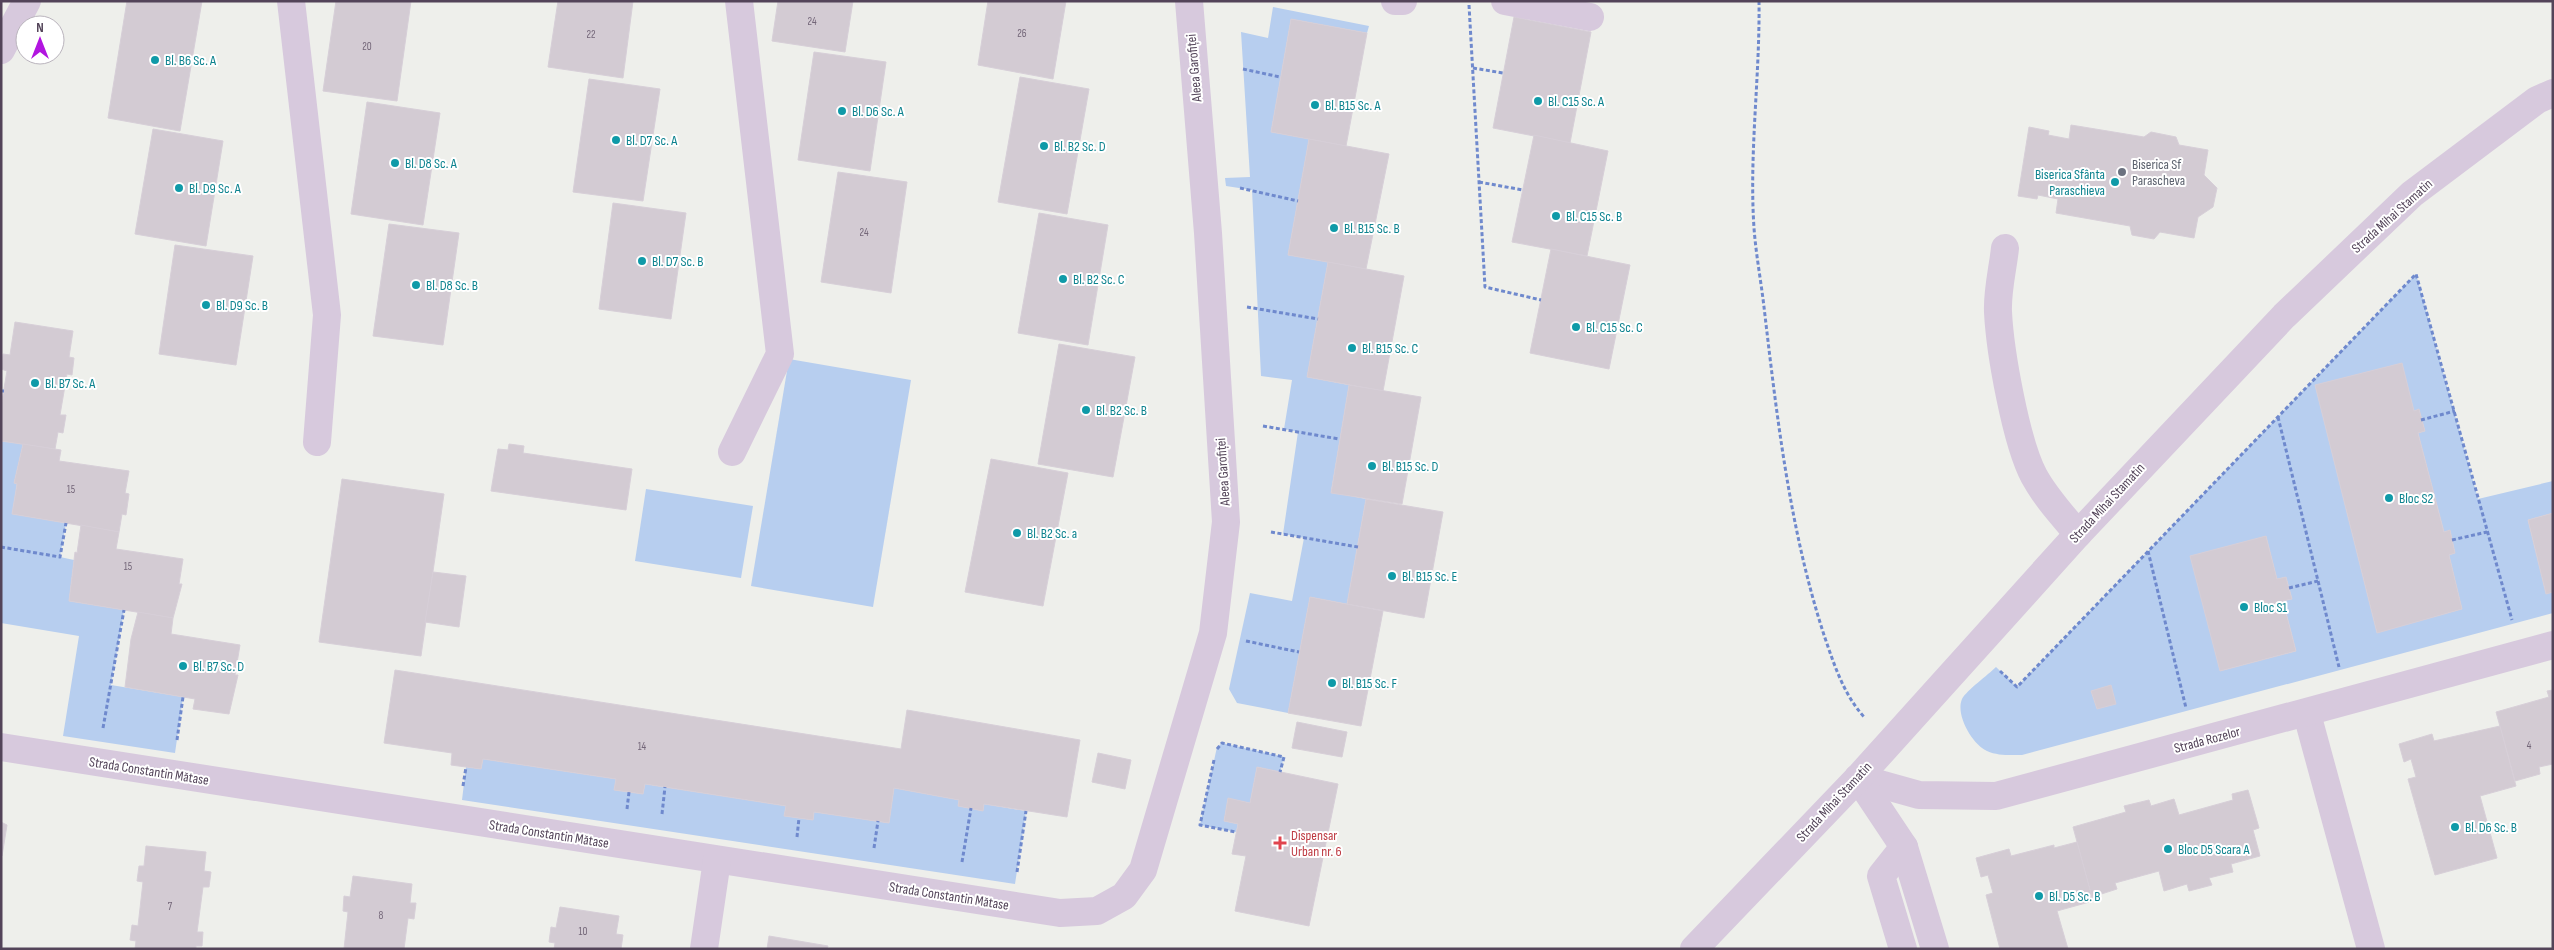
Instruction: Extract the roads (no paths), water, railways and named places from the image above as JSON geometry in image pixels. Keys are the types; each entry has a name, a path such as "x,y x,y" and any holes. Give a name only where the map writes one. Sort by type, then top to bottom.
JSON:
{"street":[{"path":"1,50 27,1"},
{"path":"290,1 327,315 317,442"},
{"path":"732,452 780,354 739,1"},
{"name":"Aleea Garofiței","path":"1097,910 1124,896 1144,870 1213,633 1226,522 1208,233 1189,1"},
{"path":"1395,1 1403,1"},
{"path":"1505,1 1590,16"},
{"name":"Strada Mihai Stamatin","path":"1694,949 1858,778 2078,534 2284,316 2412,194 2537,100 2553,93"},
{"path":"2005,248 1998,311 2009,384 2022,444 2034,476 2053,504 2078,534"},
{"name":"Strada Rozelor","path":"1858,778 1919,795 1996,796 2307,714 2553,645"},
{"path":"2307,714 2371,949"},
{"name":"Strada Constantin Mătase","path":"1,747 1060,913 1097,910"},
{"path":"1858,778 1904,846 1935,949"},
{"path":"1903,949 1881,876 1904,846"},
{"path":"704,949 717,860"}],"place":[{"name":"Bl. B6 Sc. A","path":"155,60"},
{"name":"Bl. C15 Sc. A","path":"1538,101"},
{"name":"Bl. B15 Sc. A","path":"1315,105"},
{"name":"Bl. D6 Sc. A","path":"842,111"},
{"name":"Bl. D7 Sc. A","path":"616,140"},
{"name":"Bl. B2 Sc. D","path":"1044,146"},
{"name":"Bl. D8 Sc. A","path":"395,163"},
{"name":"Biserica Sf Parascheva","path":"2122,172"},
{"name":"Biserica Sfânta Paraschieva","path":"2115,182"},
{"name":"Bl. D9 Sc. A","path":"179,188"},
{"name":"Bl. C15 Sc. B","path":"1556,216"},
{"name":"Bl. B15 Sc. B","path":"1334,228"},
{"name":"Bl. D7 Sc. B","path":"642,261"},
{"name":"Bl. B2 Sc. C","path":"1063,279"},
{"name":"Bl. D8 Sc. B","path":"416,285"},
{"name":"Bl. D9 Sc. B","path":"206,305"},
{"name":"Bl. C15 Sc. C","path":"1576,327"},
{"name":"Bl. B15 Sc. C","path":"1352,348"},
{"name":"Bl. B7 Sc. A","path":"35,383"},
{"name":"Bl. B2 Sc. B","path":"1086,410"},
{"name":"Bl. B15 Sc. D","path":"1372,466"},
{"name":"Bloc S2","path":"2389,498"},
{"name":"Bl. B2 Sc. a","path":"1017,533"},
{"name":"Bl. B15 Sc. E","path":"1392,576"},
{"name":"Bloc S1","path":"2244,607"},
{"name":"Bl. B7 Sc. D","path":"183,666"},
{"name":"Bl. B15 Sc. F","path":"1332,683"},
{"name":"Bl. D6 Sc. B","path":"2455,827"},
{"name":"Dispensar Urban nr. 6","path":"1280,843"},
{"name":"Bloc D5 Scara A","path":"2168,849"},
{"name":"Bl. D5 Sc. B","path":"2039,896"}]}
